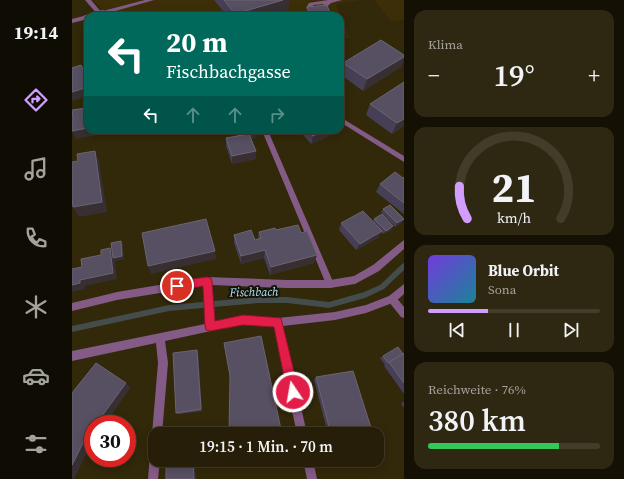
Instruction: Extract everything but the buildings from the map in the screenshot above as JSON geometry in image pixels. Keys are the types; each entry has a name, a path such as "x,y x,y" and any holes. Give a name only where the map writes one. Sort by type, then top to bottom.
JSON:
{"street":[{"path":"88,0 98,12"},
{"path":"107,12 151,0"},
{"path":"330,1 339,0"},
{"path":"72,21 84,18"},
{"path":"344,122 404,159"},
{"path":"266,134 330,284"},
{"path":"72,307 117,296 208,286 330,284 355,280 376,268 404,244"},
{"path":"208,286 210,326"},
{"path":"72,356 243,320 278,322 335,316 366,309 392,299 404,288"},
{"path":"392,299 404,314"},
{"path":"278,322 300,427"},
{"path":"158,427 163,362 160,337"},
{"path":"153,479 154,467"},
{"path":"309,467 312,479"}],"shaded area":[{"path":"93,0 360,0 336,4 339,12 104,12"},
{"path":"374,0 404,0 404,20 391,21"},
{"path":"344,23 350,38 344,39"}],"waterway":[{"name":"Fischbach","path":"72,329 169,308 258,300 287,300 329,305 365,295 382,287 404,266"}],"route":[{"path":"177,286 207,281 210,326 243,320 278,322 293,392"}]}
